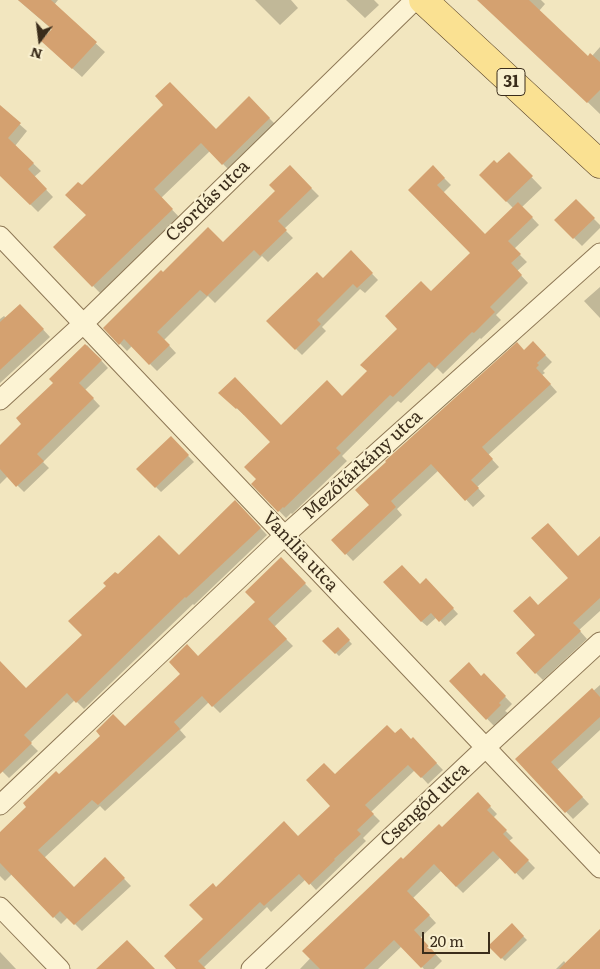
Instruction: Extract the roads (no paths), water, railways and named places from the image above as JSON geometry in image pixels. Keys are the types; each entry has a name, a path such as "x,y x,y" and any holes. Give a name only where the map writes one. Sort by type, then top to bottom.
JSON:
{"main road":[{"name":"31","path":"423,0 600,164"}],"street":[{"name":"Csordás utca","path":"0,400 84,323 415,0"},
{"name":"Vanília utca","path":"0,236 600,868"},
{"name":"Mezőtárkány utca","path":"0,805 284,536 600,253"},
{"name":"Csengőd utca","path":"251,969 600,642"},
{"path":"0,907 60,969"}]}
